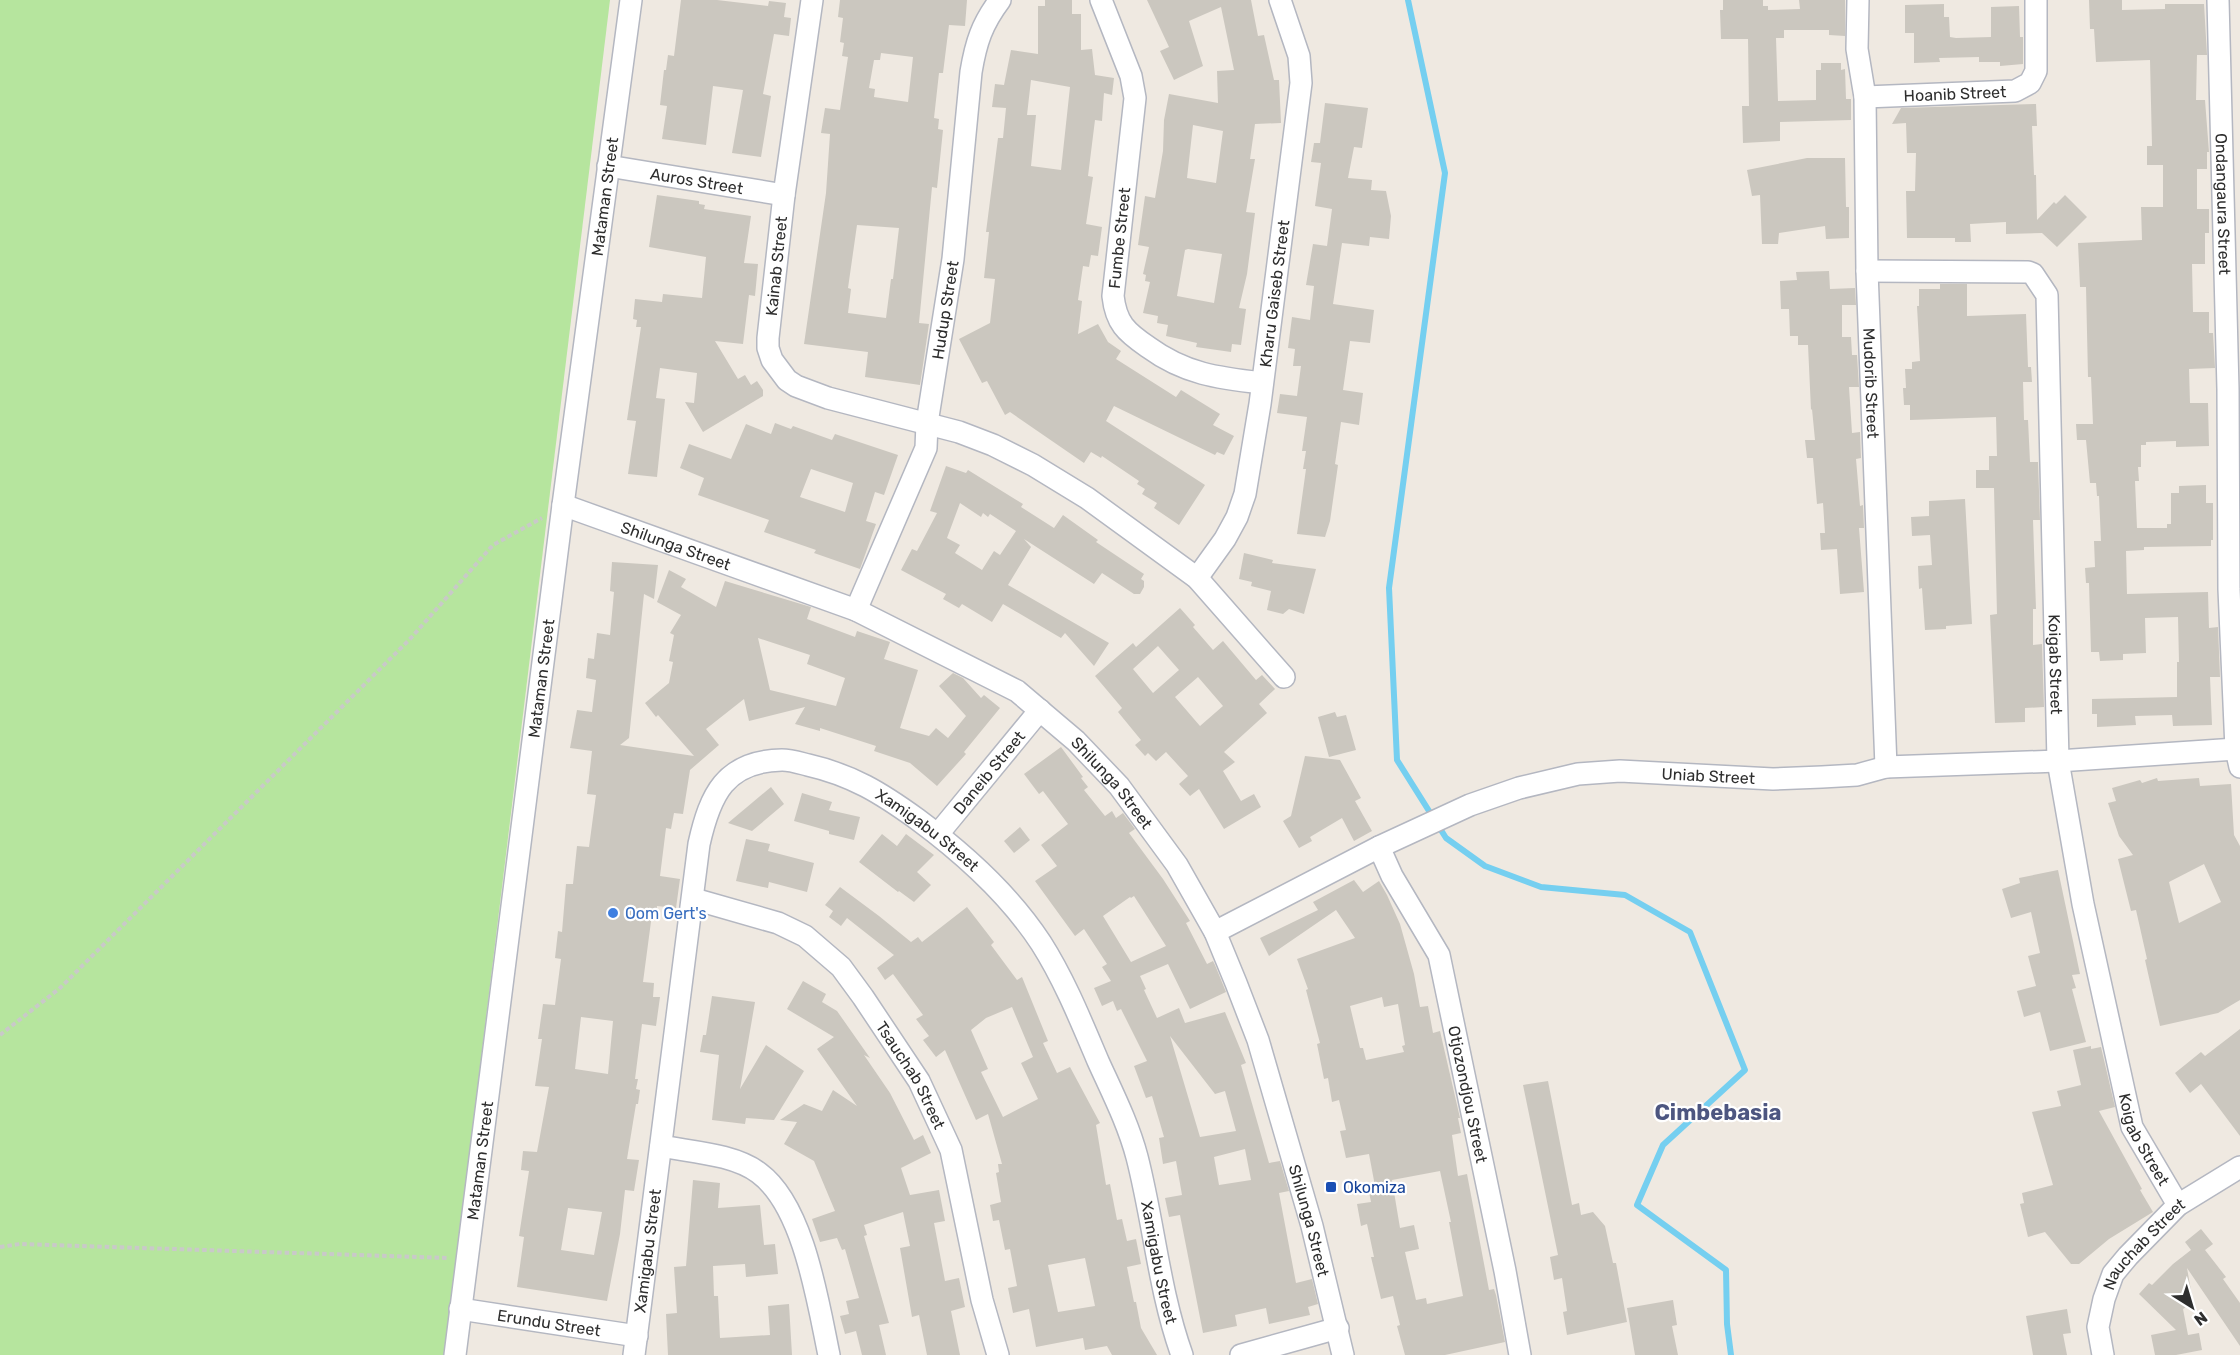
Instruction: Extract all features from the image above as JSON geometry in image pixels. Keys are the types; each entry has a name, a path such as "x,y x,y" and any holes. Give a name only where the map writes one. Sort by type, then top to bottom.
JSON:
{"street":[{"name":"Mataman Street","path":"455,1355 563,505 631,0"},
{"name":"Kainab Street","path":"812,0 784,195 768,338 772,360 787,380 796,386 828,398 959,432 993,445 1033,465 1087,498 1197,578 1284,677"},
{"name":"Hudup Street","path":"856,610 923,459 952,259 975,45 982,28 1000,0"},
{"name":"Fumbe Street","path":"1101,0 1131,76 1136,98 1113,296 1116,315 1122,326 1134,338 1170,363 1202,374 1262,383"},
{"name":"Kharu Gaiseb Street","path":"1197,578 1225,539 1243,502 1260,404 1301,83 1299,56 1280,0"},
{"name":"Mudorib Street","path":"1858,0 1857,49 1865,97 1867,272 1886,767"},
{"name":"Hoanib Street","path":"1865,97 2015,91 2030,83 2036,71 2036,0"},
{"name":"Ondangaura Street","path":"2218,0 2228,400 2229,589 2238,758"},
{"name":"Auros Street","path":"608,166 784,195"},
{"name":"Koigab Street","path":"1867,272 2028,272 2033,274 2047,295 2058,761 2083,904 2132,1127 2178,1205"},
{"name":"Shilunga Street","path":"563,505 856,610 1017,691 1076,741 1119,786 1177,865 1215,932 1258,1040 1312,1226 1343,1355"},
{"name":"Daneib Street","path":"938,834 1040,710"},
{"name":"Uniab Street","path":"1215,932 1379,847 1470,805 1519,788 1578,774 1620,771 1773,779 1857,775 1886,767 2238,758"},
{"name":"Xamigabu Street","path":"636,1346 694,899 699,844 710,804 719,786 732,775 757,763 786,760 825,769 863,783 938,834 989,879 1029,926 1053,964 1126,1122 1137,1155 1165,1297 1182,1355"},
{"name":"Otjozondjou Street","path":"1379,847 1392,876 1439,955 1505,1271 1520,1355"},
{"name":"Tsauchab Street","path":"694,899 778,923 805,936 841,968 863,997 919,1082 951,1150 982,1300 998,1355"},
{"path":"661,1146 740,1163 759,1173 776,1192 810,1263 829,1355"},
{"name":"Nauchab Street","path":"2103,1355 2098,1327 2104,1299 2113,1274 2178,1205 2240,1167"},
{"name":"Erundu Street","path":"460,1310 636,1346"},
{"path":"1241,1355 1338,1328"}],"path":[{"path":"0,1035 60,988 410,639 493,545 563,505"},
{"path":"0,1246 20,1244 467,1258"}],"green space":[{"path":"0,0 610,0 445,1355 0,1355"}],"building":[{"path":"681,0 717,0 768,6 769,1 786,3 784,17 791,18 789,36 774,34 763,94 771,96 761,157 732,153 743,90 713,86 706,145 662,139 667,106 660,105 664,70 666,70 668,55 674,56"},
{"path":"840,0 967,0 965,26 949,25 943,73 939,73 934,118 939,119 938,129 943,130 937,188 932,187 919,323 929,324 920,385 865,377 868,352 804,344 826,193 830,134 821,133 825,108 840,110 848,57 842,56 844,43 840,42 843,18 838,17","holes":["881,53 913,57 908,102 874,97 875,89 869,88 874,60 880,60","857,225 899,228 886,318 848,313 851,289 848,288"]},
{"path":"1045,0 1072,0 1072,14 1081,14 1081,50 1092,49 1095,75 1114,78 1112,95 1104,93 1102,121 1095,120 1088,176 1093,177 1086,224 1102,227 1098,256 1091,255 1089,267 1083,266 1078,300 1082,301 1078,334 1098,324 1108,342 1121,351 1116,359 1176,397 1181,390 1220,414 1213,425 1234,436 1224,455 1217,452 1215,455 1114,406 1106,421 1205,485 1179,525 1154,508 1157,503 1142,494 1145,489 1137,484 1139,481 1102,456 1101,458 1091,452 1084,463 1010,412 1005,415 987,381 982,383 959,339 990,323 995,279 984,278 989,232 986,232 998,138 1003,138 1006,108 992,107 995,84 1004,85 1011,50 1038,54 1038,6 1045,6","holes":["1031,80 1070,87 1061,170 1031,166 1036,115 1027,115"]},
{"path":"1147,0 1251,0 1258,36 1264,35 1274,80 1279,80 1281,123 1255,124 1250,159 1255,159 1246,212 1255,213 1247,274 1239,308 1246,309 1241,345 1232,344 1231,352 1196,347 1197,343 1166,336 1168,325 1157,323 1158,316 1143,313 1150,282 1145,281 1146,275 1143,274 1149,247 1138,245 1145,196 1155,198 1169,94 1218,103 1217,71 1234,70 1221,7 1189,21 1203,66 1174,80 1160,51 1169,47","holes":["1193,125 1223,131 1216,183 1187,178","1185,250 1222,254 1214,303 1177,296"]},
{"path":"1723,0 1763,0 1763,6 1768,6 1768,10 1800,9 1799,0 1845,0 1845,36 1829,35 1829,30 1784,30 1784,38 1776,38 1778,101 1816,100 1816,70 1821,70 1821,63 1841,63 1841,70 1845,69 1846,99 1851,99 1851,120 1780,122 1780,141 1743,143 1742,106 1749,106 1748,39 1721,39 1720,10 1723,10"},
{"path":"2089,0 2122,0 2122,10 2165,9 2165,4 2204,4 2207,55 2197,55 2196,100 2205,100 2209,152 2207,152 2207,169 2197,169 2197,209 2209,209 2209,233 2205,233 2205,264 2192,264 2193,312 2209,312 2209,333 2213,333 2215,368 2189,369 2190,403 2208,403 2209,446 2176,447 2176,441 2146,442 2146,445 2141,445 2139,481 2135,481 2137,528 2167,528 2167,524 2171,524 2171,493 2179,493 2179,486 2206,485 2206,503 2213,503 2213,540 2211,540 2211,546 2144,547 2144,550 2126,551 2127,594 2208,592 2209,628 2218,627 2220,677 2210,677 2212,725 2173,726 2172,715 2135,716 2136,725 2097,727 2097,714 2092,714 2092,699 2177,697 2177,662 2179,662 2178,617 2145,618 2146,653 2123,654 2123,660 2100,661 2099,652 2091,652 2089,583 2086,583 2085,568 2095,567 2094,541 2101,541 2099,496 2097,496 2096,483 2090,483 2086,440 2077,440 2076,424 2093,424 2091,377 2088,377 2086,287 2080,287 2078,243 2142,240 2141,207 2163,207 2163,165 2147,165 2147,146 2152,146 2150,60 2096,62 2094,29 2090,29"},
{"path":"1944,4 1944,17 1949,17 1950,37 1956,38 1991,37 1991,7 2019,6 2020,37 2023,37 2023,64 2000,66 2000,62 1979,62 1979,57 1939,58 1940,62 1914,63 1914,33 1905,33 1905,5"},
{"path":"1325,103 1368,108 1362,148 1354,147 1348,178 1372,180 1371,190 1386,191 1391,216 1389,239 1370,237 1369,246 1342,243 1333,304 1374,310 1370,343 1350,341 1343,390 1363,393 1359,425 1341,422 1335,464 1338,465 1330,521 1325,537 1297,534 1306,469 1303,469 1306,451 1302,451 1307,417 1277,413 1280,394 1297,396 1301,366 1293,366 1295,349 1288,348 1292,317 1310,320 1314,286 1306,285 1313,244 1327,246 1332,209 1315,206 1321,163 1311,162 1314,143 1320,143"},
{"path":"2036,104 2037,126 2032,126 2037,220 2054,202 2056,204 2065,195 2087,217 2057,247 2042,233 2006,234 2006,222 1970,224 1971,242 1955,242 1955,238 1907,238 1906,191 1915,191 1916,153 1907,153 1906,123 1892,124 1901,108"},
{"path":"1807,158 1845,158 1849,238 1826,239 1825,226 1779,233 1778,244 1762,244 1760,195 1752,196 1747,170"},
{"path":"657,195 699,201 699,204 705,205 704,209 751,216 744,263 758,264 755,296 749,295 743,344 715,341 738,379 745,375 751,385 757,381 763,390 763,396 703,432 685,402 694,403 697,373 660,368 656,398 665,399 657,477 628,474 636,421 627,420 641,327 636,327 637,320 633,319 635,299 662,302 663,294 702,298 706,257 649,247"},
{"path":"1829,271 1830,289 1855,288 1856,305 1842,305 1842,337 1851,337 1852,355 1857,355 1859,387 1849,387 1852,433 1860,432 1861,458 1856,459 1864,528 1859,528 1864,592 1840,594 1837,549 1821,550 1820,533 1825,533 1823,503 1817,504 1813,458 1807,458 1805,440 1815,440 1808,345 1798,345 1798,336 1790,336 1789,309 1781,309 1780,281 1797,280 1796,272"},
{"path":"1940,284 1967,284 1967,316 2026,314 2028,367 2031,367 2032,382 2023,382 2024,420 2028,420 2030,462 2038,462 2040,520 2033,520 2036,609 2033,609 2033,645 2042,644 2044,707 2025,708 2025,722 1995,723 1990,615 1997,614 1994,488 1976,488 1976,470 1989,470 1989,456 1997,456 1996,417 1910,420 1910,405 1904,405 1905,369 1912,369 1912,362 1920,361 1917,306 1919,306 1919,289 1940,289"},
{"path":"775,423 791,429 793,426 832,440 835,434 898,455 884,495 875,492 866,521 876,524 860,569 814,553 816,550 764,532 769,520 698,495 704,478 680,468 689,444 731,459 746,424 771,434","holes":["811,469 853,483 845,512 800,497"]},
{"path":"946,466 966,473 968,470 1023,504 1021,507 1054,528 1063,515 1098,540 1096,542 1144,574 1141,579 1144,581 1144,587 1140,594 1134,594 1102,573 1094,584 1024,539 1031,547 1008,585 1109,643 1094,666 1065,633 1061,638 1003,604 992,622 962,604 959,608 943,599 946,594 901,570 912,549 917,551 937,513 930,511","holes":["960,503 981,517 983,513 988,517 990,514 1016,531 1000,555 994,551 982,570 955,553 960,545 947,538"]},
{"path":"1965,499 1972,624 1925,630 1918,566 1932,565 1930,535 1912,536 1911,517 1929,516 1929,501"},
{"path":"1244,553 1273,560 1272,563 1316,569 1304,614 1289,609 1283,614 1267,610 1271,591 1251,586 1252,582 1239,579"},
{"path":"612,562 658,565 654,599 644,594 629,738 620,745 694,756 645,703 669,683 673,662 669,661 674,635 670,633 681,615 657,602 669,570 686,579 681,587 716,607 725,581 811,607 807,619 855,637 857,631 890,642 884,659 918,670 900,728 929,736 936,728 948,738 966,716 939,686 953,673 963,678 981,698 984,695 1000,708 964,752 966,754 937,786 910,763 874,751 876,746 820,728 820,731 795,724 805,707 749,721 744,699 706,729 719,745 690,770 683,814 674,813 671,829 666,828 660,876 680,879 676,908 657,906 656,914 652,914 643,982 654,983 653,997 660,997 656,1026 642,1024 635,1079 638,1079 636,1089 640,1090 627,1159 639,1160 634,1191 625,1190 620,1234 607,1301 517,1287 524,1237 519,1236 529,1171 521,1170 523,1151 537,1152 549,1087 535,1086 542,1039 538,1039 543,1004 555,1005 561,959 555,958 558,931 562,932 566,884 573,884 577,846 589,847 596,795 587,794 592,751 570,748 577,710 592,712 596,680 586,678 588,658 594,659 597,633 610,635 614,592 610,591","holes":["758,638 810,655 807,664 845,678 836,706 770,690","581,1017 613,1021 608,1074 575,1069","568,1208 602,1212 594,1255 561,1250"]},
{"path":"1180,608 1213,650 1223,641 1256,680 1262,675 1275,689 1259,704 1267,713 1224,752 1235,762 1223,771 1241,801 1254,794 1261,807 1224,829 1199,789 1190,796 1179,784 1188,776 1166,752 1156,761 1148,753 1145,756 1135,745 1141,740 1118,712 1122,708 1095,676 1133,643 1136,647","holes":["1158,646 1179,670 1153,693 1133,669","1198,677 1223,706 1200,726 1175,697"]},
{"path":"1335,712 1337,717 1346,715 1356,750 1329,757 1318,717"},
{"path":"1061,747 1083,777 1081,778 1088,787 1084,790 1105,816 1112,811 1116,818 1123,813 1135,829 1129,833 1190,921 1186,923 1207,964 1213,961 1226,992 1190,1009 1168,964 1140,976 1157,1018 1179,1008 1185,1023 1225,1012 1246,1063 1241,1065 1269,1163 1280,1161 1289,1191 1279,1193 1296,1283 1312,1279 1318,1304 1308,1307 1310,1315 1269,1324 1266,1308 1235,1315 1237,1326 1203,1333 1180,1215 1169,1217 1165,1198 1182,1195 1176,1161 1163,1164 1159,1138 1164,1137 1152,1096 1146,1098 1134,1066 1147,1061 1121,1009 1117,1011 1113,1001 1102,1006 1094,988 1111,981 1102,967 1107,964 1084,929 1075,936 1035,881 1057,866 1041,845 1068,824 1043,791 1039,794 1024,774","holes":["1134,896 1166,946 1131,962 1103,916","1170,1036 1215,1094 1225,1091 1236,1131 1200,1137","1245,1149 1251,1180 1219,1185 1214,1157"]},
{"path":"1305,756 1340,760 1361,798 1355,801 1372,831 1354,841 1342,818 1310,837 1312,841 1299,848 1283,821 1291,816"},
{"path":"2157,778 2158,781 2199,778 2200,786 2231,784 2234,835 2240,846 2240,1000 2218,1013 2160,1026 2136,910 2131,911 2118,859 2133,855 2119,836 2108,803 2116,801 2112,788 2140,780 2142,783","holes":["2204,864 2221,902 2179,923 2169,882"]},
{"path":"771,787 784,804 752,831 728,823"},
{"path":"802,793 832,802 829,810 860,817 854,840 829,834 829,831 794,821"},
{"path":"1020,827 1030,840 1014,853 1004,841"},
{"path":"882,834 897,846 906,834 934,855 917,872 931,885 914,902 859,862"},
{"path":"746,839 770,844 768,851 814,863 807,892 769,882 768,888 736,881"},
{"path":"2058,870 2080,974 2072,975 2076,988 2072,989 2086,1042 2050,1051 2040,1012 2024,1017 2017,991 2036,986 2028,956 2040,953 2031,912 2011,918 2002,889 2020,883 2019,878"},
{"path":"1354,880 1363,892 1379,881 1400,924 1414,974 1420,1007 1428,1006 1433,1033 1440,1031 1460,1118 1458,1118 1461,1133 1452,1135 1458,1176 1467,1174 1489,1290 1494,1289 1496,1295 1505,1342 1445,1355 1405,1355 1397,1326 1400,1325 1393,1296 1381,1299 1371,1257 1374,1257 1367,1224 1361,1226 1357,1204 1371,1202 1368,1187 1375,1186 1369,1154 1346,1158 1340,1131 1346,1130 1339,1100 1332,1102 1328,1078 1324,1079 1317,1044 1320,1043 1306,990 1308,989 1297,959 1355,938 1336,910 1269,956 1260,938 1318,910 1313,902","holes":["1382,997 1384,1007 1398,1004 1405,1045 1402,1046 1404,1052 1366,1060 1363,1048 1360,1048 1350,1006","1440,1171 1463,1296 1427,1304 1426,1298 1416,1300 1405,1252 1419,1249 1414,1225 1400,1228 1392,1180"]},
{"path":"840,887 911,942 918,937 922,942 967,907 994,942 991,945 1017,980 1022,977 1048,1041 1043,1043 1057,1073 1070,1067 1100,1123 1096,1125 1106,1185 1110,1184 1117,1220 1122,1219 1127,1241 1136,1239 1141,1264 1127,1267 1134,1302 1136,1302 1141,1328 1157,1355 1112,1355 1107,1346 1085,1350 1083,1338 1036,1347 1029,1309 1013,1313 1008,1288 1017,1286 1010,1249 1005,1250 999,1220 993,1221 990,1205 1001,1202 996,1173 999,1172 998,1164 1002,1164 988,1114 976,1120 945,1050 936,1057 923,1040 929,1036 916,1019 923,1015 893,974 885,980 877,968 894,955 847,918 841,926 829,917 833,911 825,905","holes":["1012,1007 1033,1057 1021,1063 1038,1099 1003,1117 981,1072 988,1069 971,1030 986,1018","1085,1258 1095,1306 1058,1312 1048,1265"]},
{"path":"803,981 826,994 822,1002 837,1011 870,1058 864,1055 890,1093 914,1140 923,1135 931,1153 901,1168 910,1195 939,1190 945,1221 934,1223 945,1281 959,1278 965,1307 951,1311 960,1355 927,1355 919,1315 912,1317 900,1248 910,1246 903,1212 864,1225 867,1235 864,1236 889,1323 879,1325 886,1355 862,1355 856,1331 845,1334 840,1316 849,1314 846,1301 859,1298 845,1249 842,1250 837,1238 820,1242 812,1219 835,1211 814,1161 784,1144 797,1122 780,1120 804,1104 822,1111 833,1090 857,1106 817,1049 834,1037 787,1009"},
{"path":"712,996 755,1002 740,1089 766,1045 804,1071 774,1120 746,1118 745,1124 712,1120 719,1055 700,1052 703,1035 706,1035"},
{"path":"2240,1029 2240,1136 2201,1084 2190,1093 2175,1073 2201,1052 2205,1056"},
{"path":"2091,1046 2091,1049 2101,1047 2115,1107 2099,1111 2153,1212 2109,1239 2079,1264 2071,1264 2045,1232 2028,1237 2020,1204 2024,1203 2022,1193 2053,1185 2032,1112 2061,1106 2057,1091 2081,1085 2073,1050"},
{"path":"1548,1081 1572,1205 1579,1203 1581,1215 1593,1212 1605,1226 1613,1263 1616,1263 1627,1322 1567,1335 1563,1312 1567,1311 1562,1278 1554,1280 1550,1257 1558,1255 1523,1085"},
{"path":"693,1180 720,1183 718,1208 760,1205 764,1245 775,1244 778,1274 746,1277 745,1264 713,1266 714,1296 718,1296 720,1338 770,1335 768,1306 789,1304 792,1355 668,1355 666,1314 677,1313 674,1267 686,1266"},
{"path":"2201,1229 2213,1244 2205,1250 2226,1277 2223,1279 2240,1303 2240,1346 2187,1268 2193,1302 2183,1309 2188,1335 2199,1333 2202,1350 2176,1355 2155,1355 2151,1335 2176,1330 2139,1294 2149,1283 2152,1285 2191,1250 2185,1242"},
{"path":"1673,1300 1677,1325 1672,1326 1678,1355 1635,1355 1627,1308"},
{"path":"2067,1309 2071,1333 2063,1334 2067,1355 2033,1355 2026,1316"}],"waterway":[{"path":"1408,0 1445,173 1389,588 1397,760 1446,838 1485,866 1541,887 1625,895 1690,932 1745,1070 1663,1145 1637,1205 1726,1270 1727,1324 1731,1355"}],"place":[{"name":"Oom Gert's","path":"613,913"},
{"name":"Okomiza","path":"1331,1187"}],"district":[{"name":"Cimbebasia","path":"1718,1112"}]}
